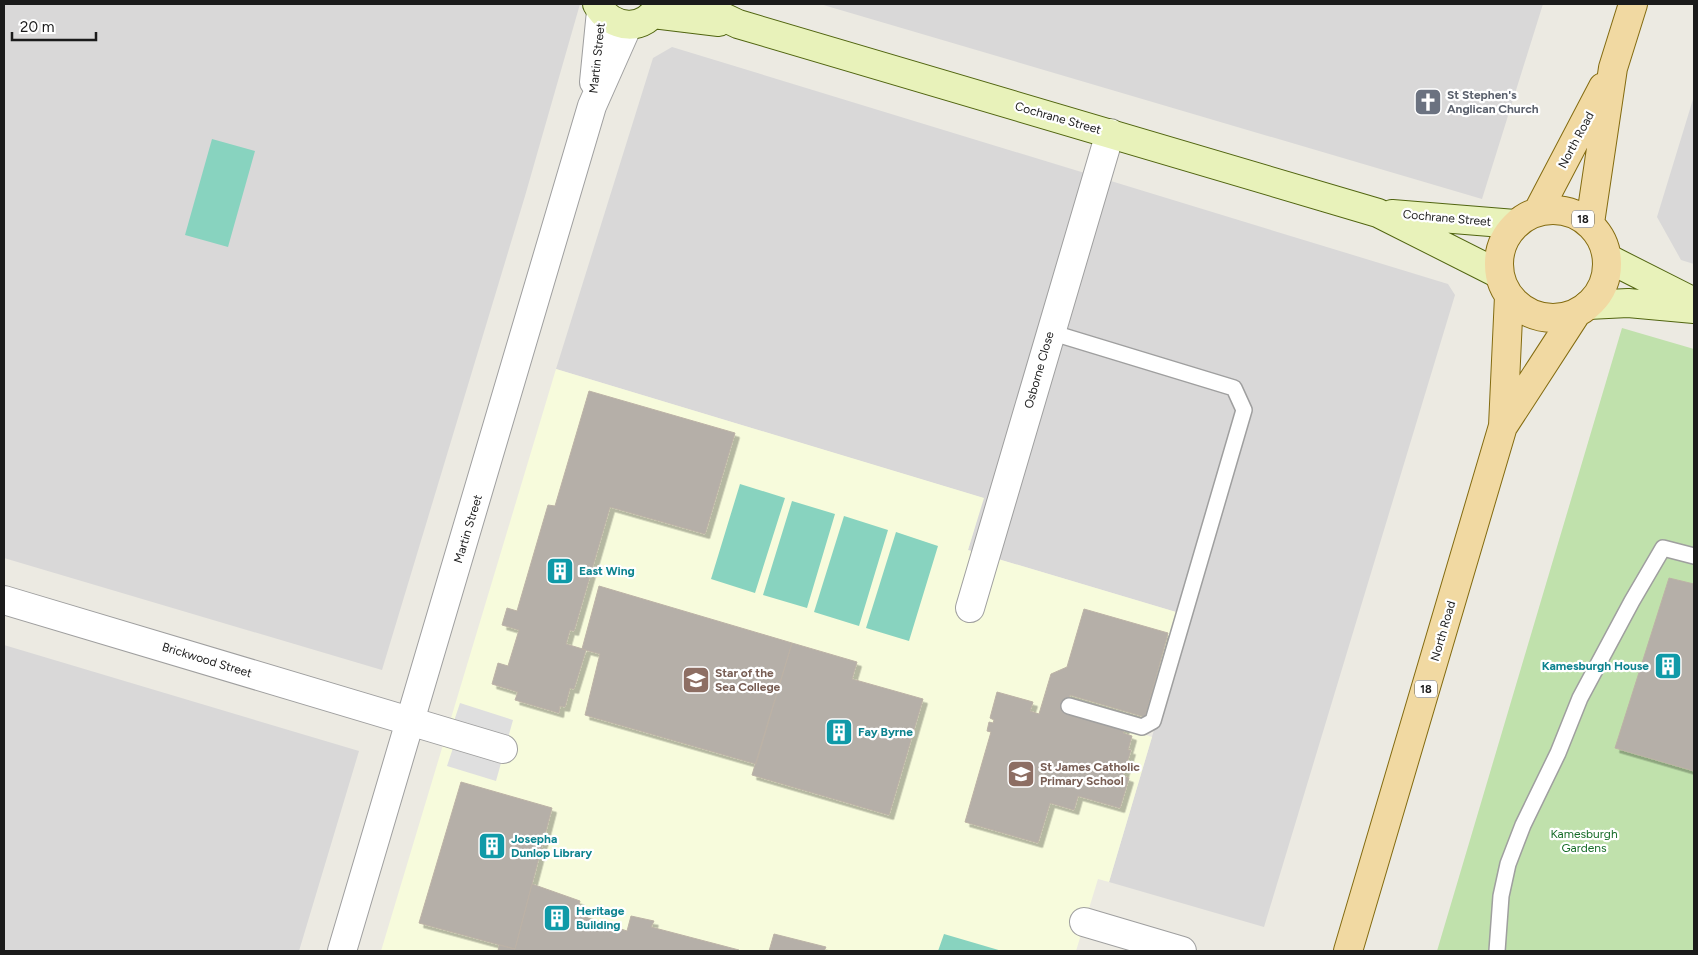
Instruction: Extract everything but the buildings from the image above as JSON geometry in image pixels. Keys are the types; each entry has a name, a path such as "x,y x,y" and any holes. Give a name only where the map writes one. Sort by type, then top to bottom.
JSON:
{"main road":[{"name":"North Road","path":"1590,223 1613,68 1633,4"},
{"name":"North Road","path":"1527,218 1613,68"},
{"name":"18","path":"1504,285 1499,256 1504,239 1527,218 1556,209 1574,213 1590,223 1598,233 1604,245 1607,258 1606,275 1600,292 1582,310"},
{"name":"North Road","path":"1348,951 1503,426 1504,285"},
{"path":"1504,285 1522,309 1539,317 1558,318 1582,310"},
{"name":"North Road","path":"1503,426 1582,310"}],"street":[{"name":"Cochrane Street","path":"696,4 738,24 1378,213 1504,285"},
{"name":"Cochrane Street","path":"599,7 613,21 647,14 738,24"},
{"name":"Martin Street","path":"342,951 592,106 599,7"},
{"name":"Martin Street","path":"592,106 647,14"},
{"name":"Osborne Close","path":"970,608 1110,133"},
{"name":"Cochrane Street","path":"1378,213 1527,218"},
{"path":"1607,258 1694,302"},
{"path":"1582,310 1628,303 1694,308"},
{"name":"Brickwood Street","path":"4,600 503,749"},
{"path":"1084,922 1182,951"}],"lane":[{"path":"1050,332 1234,388 1244,410 1153,721 1142,727 1070,706"},
{"path":"1497,951 1501,896 1508,864 1523,825 1558,753 1580,698 1632,601 1664,548 1694,556"}],"shaded area":[{"path":"4,4 580,4 525,196 382,670 4,558"},
{"path":"820,4 1543,4 1482,199"},
{"path":"672,47 1448,284 1455,295 1264,927 1109,882 1186,613 1176,612 968,550 983,498 556,369 653,58"},
{"path":"1694,96 1694,264 1681,260 1657,217"},
{"name":"Star of the Sea College","path":"556,369 984,498 968,550 1176,612 1140,733 1152,737 1109,882 1098,879 1076,951 381,951"},
{"path":"4,645 359,751 299,951 4,951"},
{"path":"460,703 513,720 496,781 447,766 454,745 455,718"}],"green space":[{"path":"212,139 255,151 228,247 185,235"},
{"name":"Kamesburgh Gardens","path":"1622,328 1694,349 1694,951 1437,951"},
{"path":"740,484 785,498 755,593 711,579"},
{"path":"792,501 835,514 807,608 763,595"},
{"path":"844,516 888,530 859,626 814,612"},
{"path":"896,532 938,546 909,641 866,628"},
{"path":"944,934 1002,951 938,951"}],"place":[{"name":"St Stephen's Anglican Church","path":"1428,102"},
{"name":"East Wing","path":"560,571"},
{"name":"Kamesburgh House","path":"1668,666"},
{"name":"Star of the Sea College","path":"696,680"},
{"name":"Fay Byrne","path":"839,732"},
{"name":"St James Catholic Primary School","path":"1021,774"},
{"name":"Josepha Dunlop Library","path":"492,846"},
{"name":"Heritage Building","path":"557,918"}]}
